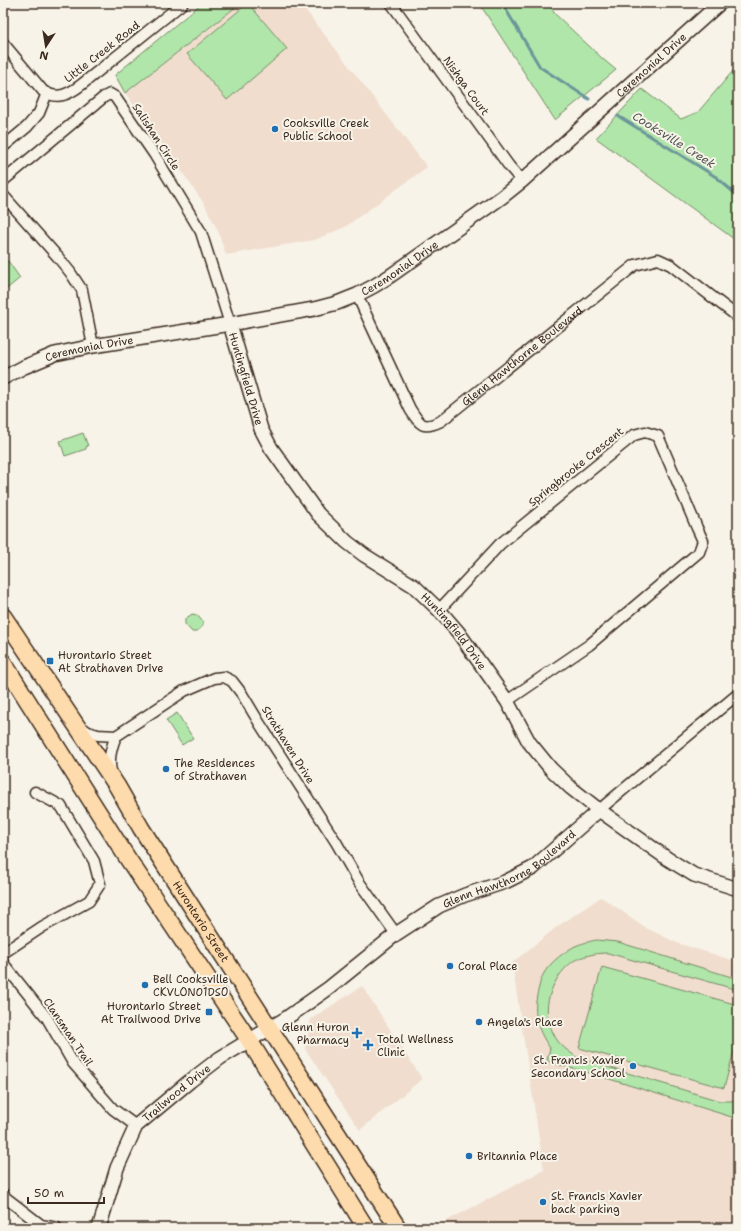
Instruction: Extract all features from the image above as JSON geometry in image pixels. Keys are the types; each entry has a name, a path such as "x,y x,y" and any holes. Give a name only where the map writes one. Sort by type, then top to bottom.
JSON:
{"main road":[{"name":"Hurontario Street","path":"3,616 117,786 140,828 398,1228"},
{"path":"3,662 128,859 249,1040 366,1228"}],"street":[{"name":"Little Creek Road","path":"50,94 62,95 71,92 183,3"},
{"name":"Nishga Court","path":"391,3 509,166 522,181"},
{"name":"Ceremonial Drive","path":"3,378 55,354 93,346 314,309 357,295 396,272 502,197 522,181 720,3"},
{"path":"3,43 37,85 50,94 39,113 26,127 3,147"},
{"name":"Salishan Circle","path":"3,181 104,97 110,94 115,97 154,154 201,232 230,324"},
{"path":"3,196 57,256 82,290 93,346"},
{"name":"Glenn Hawthorne Boulevard","path":"357,295 410,409 422,425 430,426 441,421 635,264 658,259 671,265 738,318"},
{"name":"Huntingfield Drive","path":"230,324 262,429 271,448 318,514 332,530 364,556 414,586 440,610 458,632 506,701 529,742 551,769 571,788 599,810 668,859 694,875 738,889"},
{"name":"Springbrooke Crescent","path":"440,610 500,544 634,435 645,432 658,436 704,541 699,552 589,645 506,701"},
{"name":"Strathaven Drive","path":"116,736 184,691 214,678 224,677 232,681 242,694 336,842 359,882 396,934"},
{"name":"Glenn Hawthorne Boulevard","path":"270,1028 343,978 396,934 438,906 465,895 505,882 533,868 599,810 738,694"},
{"path":"75,723 88,732 98,735 116,736 110,755 109,768 117,786"},
{"path":"3,953 42,927 89,901 100,884 94,861 61,806 35,792"},
{"name":"Clansman Trail","path":"3,963 47,1018 73,1063 113,1109 136,1126"},
{"name":"Trailwood Drive","path":"99,1228 117,1168 136,1126 220,1058 270,1028"},
{"path":"3,1194 6,1198 42,1225 56,1228"}],"shaded area":[{"name":"Cooksville Creek Public School","path":"241,3 300,3 427,167 345,227 314,240 226,255 218,231 205,205 125,93"},
{"name":"St. Francis Xavier Secondary School","path":"601,897 648,929 677,943 738,962 738,1228 433,1228 544,1170 512,963 558,926"},
{"path":"362,986 422,1079 360,1130 305,1049 311,1019"}],"green space":[{"path":"202,3 241,3 125,93 115,75"},
{"path":"248,3 287,49 227,100 187,54"},
{"path":"479,3 548,3 555,14 616,70 555,120"},
{"path":"738,65 738,242 596,138 642,89 681,119 698,112"},
{"path":"8,261 20,278 3,292 3,264"},
{"path":"83,433 88,446 86,449 65,456 60,441"},
{"path":"192,614 197,615 203,622 203,626 196,632 192,632 185,624 185,619"},
{"path":"177,713 193,738 182,745 166,720"},
{"path":"596,940 618,942 738,979 738,990 608,953 585,956 577,959 564,969 554,984 548,1000 547,1009 549,1023 557,1040 564,1048 578,1058 720,1101 731,1101 738,1099 738,1119 590,1073 551,1063 547,1060 550,1048 541,1034 536,1011 537,995 542,978 545,971 551,964 566,951 579,944"},
{"path":"602,967 738,1005 738,1036 724,1088 579,1048"}],"waterway":[{"name":"Cooksville Creek","path":"502,3 540,67 589,99"},
{"name":"Cooksville Creek","path":"618,116 716,177 738,196"}],"place":[{"name":"Cooksville Creek Public School","path":"275,129"},
{"name":"Hurontario Street At Strathaven Drive","path":"50,661"},
{"name":"The Residences of Strathaven","path":"166,769"},
{"name":"Coral Place","path":"450,966"},
{"name":"Bell Cooksville CKVLON01DS0","path":"145,985"},
{"name":"Hurontario Street At Trailwood Drive","path":"209,1012"},
{"name":"Angela's Place","path":"479,1022"},
{"name":"Glenn Huron Pharmacy","path":"357,1033"},
{"name":"Total Wellness Clinic","path":"368,1045"},
{"name":"St. Francis Xavier Secondary School","path":"633,1066"},
{"name":"Britannia Place","path":"469,1156"},
{"name":"St. Francis Xavier back parking","path":"543,1202"}]}
